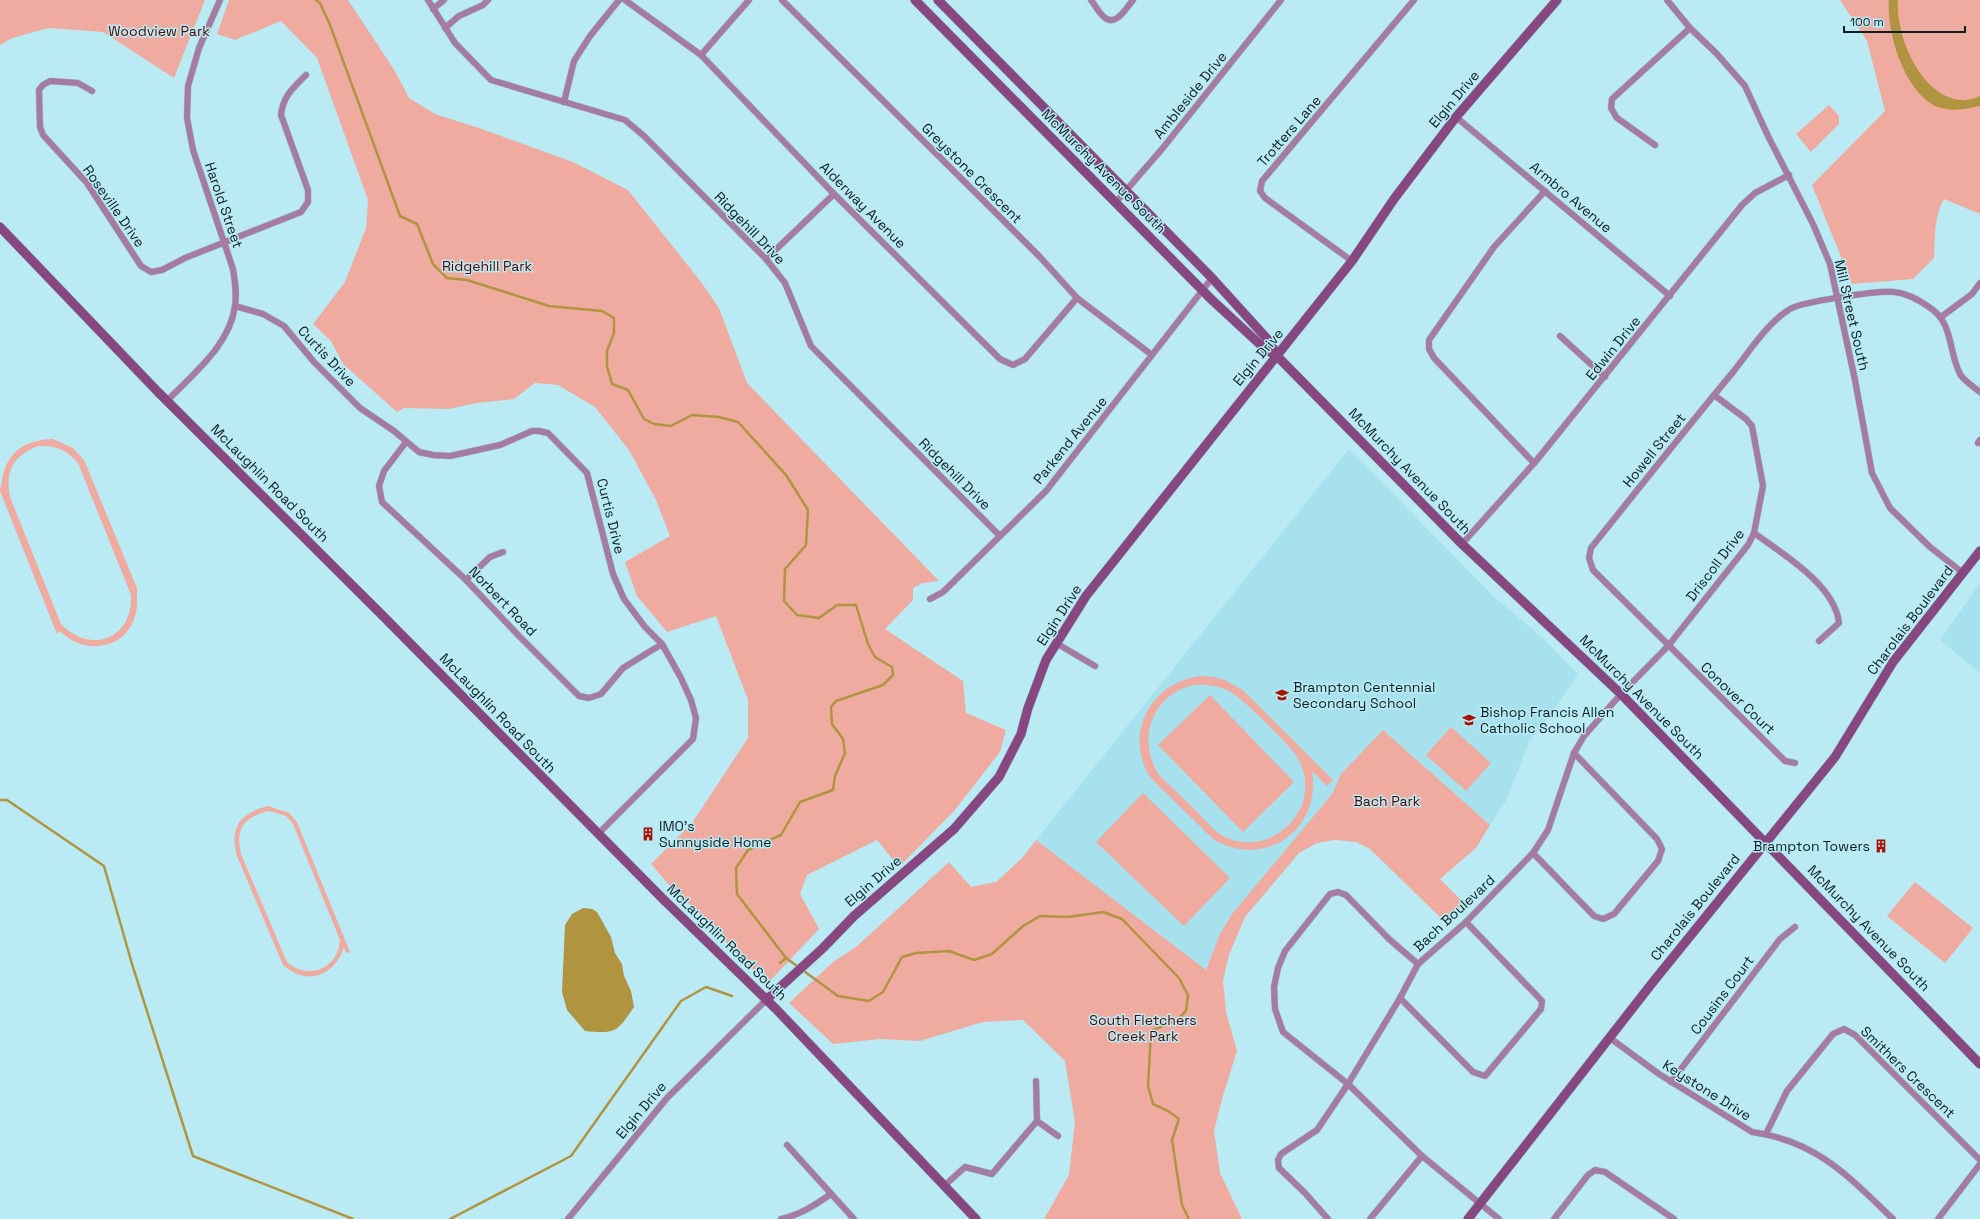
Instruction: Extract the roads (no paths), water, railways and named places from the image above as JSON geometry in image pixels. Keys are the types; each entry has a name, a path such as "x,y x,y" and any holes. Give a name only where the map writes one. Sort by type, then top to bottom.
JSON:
{"street":[{"name":"Harold Street","path":"167,401 214,352 228,332 235,306 233,269 193,150 187,118 188,86 198,48 220,0"},
{"name":"Ridgehill Drive","path":"428,0 444,28 455,43 491,80 625,120 644,136 766,259 785,282 811,346 999,535"},
{"path":"433,8 444,0"},
{"path":"444,28 459,16 483,5 488,0"},
{"path":"564,102 574,61 590,36 619,0"},
{"name":"Alderway Avenue","path":"625,0 701,55 834,194 1000,359 1013,365 1025,359 1077,298"},
{"path":"701,55 749,0"},
{"name":"Greystone Crescent","path":"782,0 1040,257 1077,298 1152,355"},
{"name":"McMurchy Avenue South","path":"916,0 1203,291 1265,349 1277,356 1462,544 1621,694 1766,841 1980,1064"},
{"name":"McMurchy Avenue South","path":"938,0 1212,278 1270,342 1277,356"},
{"path":"1091,0 1102,16 1112,20 1118,19 1133,0"},
{"name":"Ambleside Drive","path":"1116,202 1127,192 1281,0"},
{"name":"Trotters Lane","path":"1352,261 1265,198 1260,191 1262,181 1414,0"},
{"name":"Elgin Drive","path":"571,1218 668,1098 766,1000 814,956 854,916 954,829 999,777 1021,734 1028,708 1046,660 1086,596 1352,261 1394,199 1456,117 1558,0"},
{"name":"Mill Street South","path":"1667,0 1690,28 1717,54 1745,86 1768,136 1813,224 1830,264 1855,380 1872,472 1890,508 1930,547 1963,573"},
{"path":"1655,145 1617,118 1611,108 1612,99 1690,28"},
{"path":"224,243 301,212 308,202 308,190 281,115 282,104 287,94 306,75"},
{"name":"Roseville Drive","path":"92,91 78,83 50,81 43,84 39,90 40,127 43,135 87,182 141,266 151,272 162,270 185,258 224,243"},
{"name":"Armbro Avenue","path":"1456,117 1670,296"},
{"name":"Edwin Drive","path":"1462,544 1534,463 1605,377 1742,205 1755,193 1789,175"},
{"path":"1534,463 1434,358 1429,349 1429,340 1494,247 1545,191"},
{"path":"766,259 834,194"},
{"name":"McLaughlin Road South","path":"0,227 167,401 382,615 598,834 766,1000 976,1219"},
{"name":"Parkend Avenue","path":"930,599 943,592 1046,490 1212,278"},
{"path":"1980,283 1972,294 1941,317 1950,335 1954,355 1961,375 1980,392"},
{"name":"Howell Street","path":"1668,646 1593,570 1589,558 1591,548 1774,322 1790,308 1870,292 1895,292 1916,299 1931,308 1941,317"},
{"name":"Curtis Drive","path":"235,306 263,314 284,326 314,362 360,408 394,431 419,452 450,456 500,445 532,431 539,431 548,433 587,472 613,574 624,599 644,627 662,644 692,700 696,718 693,739 598,834"},
{"path":"1560,336 1605,377"},
{"name":"Driscoll Drive","path":"1621,694 1668,646 1748,545 1754,533 1764,486 1752,426 1746,419 1714,395"},
{"name":"Norbert Road","path":"406,442 384,471 379,486 382,502 466,580 579,696 589,698 601,694 623,668 662,644"},
{"path":"1754,533 1811,576 1832,602 1838,613 1839,623 1819,641"},
{"name":"Charolais Boulevard","path":"1468,1219 1766,841 1835,757 1893,662 1980,551"},
{"path":"466,580 490,557 503,552"},
{"path":"1056,643 1095,666"},
{"name":"Conover Court","path":"1668,646 1785,760 1795,763"},
{"name":"Bach Boulevard","path":"1328,1219 1305,1193 1279,1168 1278,1160 1281,1154 1317,1130 1348,1084 1400,998 1418,964 1466,922 1533,853 1548,830 1574,753 1584,736 1621,694"},
{"path":"1533,853 1594,916 1603,919 1614,914 1658,861 1662,849 1657,839 1574,753"},
{"path":"1418,964 1389,939 1346,895 1338,892 1330,894 1285,951 1278,968 1274,987 1275,1009 1278,1022 1283,1032 1348,1084 1422,1156 1499,1219"},
{"path":"1400,998 1473,1072 1484,1076 1541,1009 1542,1001 1466,922"},
{"name":"Cousins Court","path":"1671,1082 1780,939 1795,927"},
{"name":"Smithers Crescent","path":"1766,1134 1787,1091 1833,1034 1844,1029 1855,1035 1980,1160"},
{"name":"Keystone Drive","path":"1610,1038 1671,1082 1752,1132 1766,1134 1809,1149 1836,1165 1893,1219"},
{"path":"944,1186 965,1167 992,1174 1038,1121 1036,1081"},
{"path":"1038,1121 1058,1136"},
{"path":"787,1145 854,1219"},
{"path":"1370,1219 1422,1156"},
{"path":"1938,1219 1980,1164"},
{"path":"1554,1219 1588,1175 1595,1170 1605,1172 1674,1219"},
{"path":"781,1219 790,1217 814,1206 831,1194"}],"waterway":[{"path":"316,0 320,3 330,25 400,216 417,224 433,264 447,278 467,280 549,306 602,311 614,318 614,333 607,351 607,366 612,384 628,390 644,419 654,424 671,426 692,415 719,417 738,422 786,475 808,510 806,545 785,569 784,601 797,615 819,618 837,605 856,605 868,644 875,657 892,667 893,675 883,685 836,701 831,707 832,724 843,739 845,753 835,776 833,790 800,802 781,835 748,850 736,868 737,894 786,958 838,996 869,1001 883,992 902,957 916,953 949,951 974,960 992,954 1023,926 1040,916 1068,917 1103,912 1122,919 1179,978 1188,995 1186,1011 1178,1019"},
{"path":"0,800 7,800 104,866 132,964 193,1156 353,1219"},
{"path":"780,963 786,958"},
{"path":"450,1219 571,1156 681,1001 706,987 732,996"},
{"path":"1179,1019 1151,1031 1148,1086 1153,1104 1168,1111 1179,1119 1172,1140 1182,1205 1189,1219"}],"place":[{"name":"Brampton Centennial Secondary School","path":"1282,695"},
{"name":"Bishop Francis Allen Catholic School","path":"1469,720"},
{"name":"IMO's Sunnyside Home","path":"648,834"},
{"name":"Brampton Towers","path":"1881,846"}],"park label":[{"name":"Woodview Park","path":"159,31"},
{"name":"Ridgehill Park","path":"487,266"},
{"name":"Bach Park","path":"1387,801"},
{"name":"South Fletchers Creek Park","path":"1143,1028"}]}
